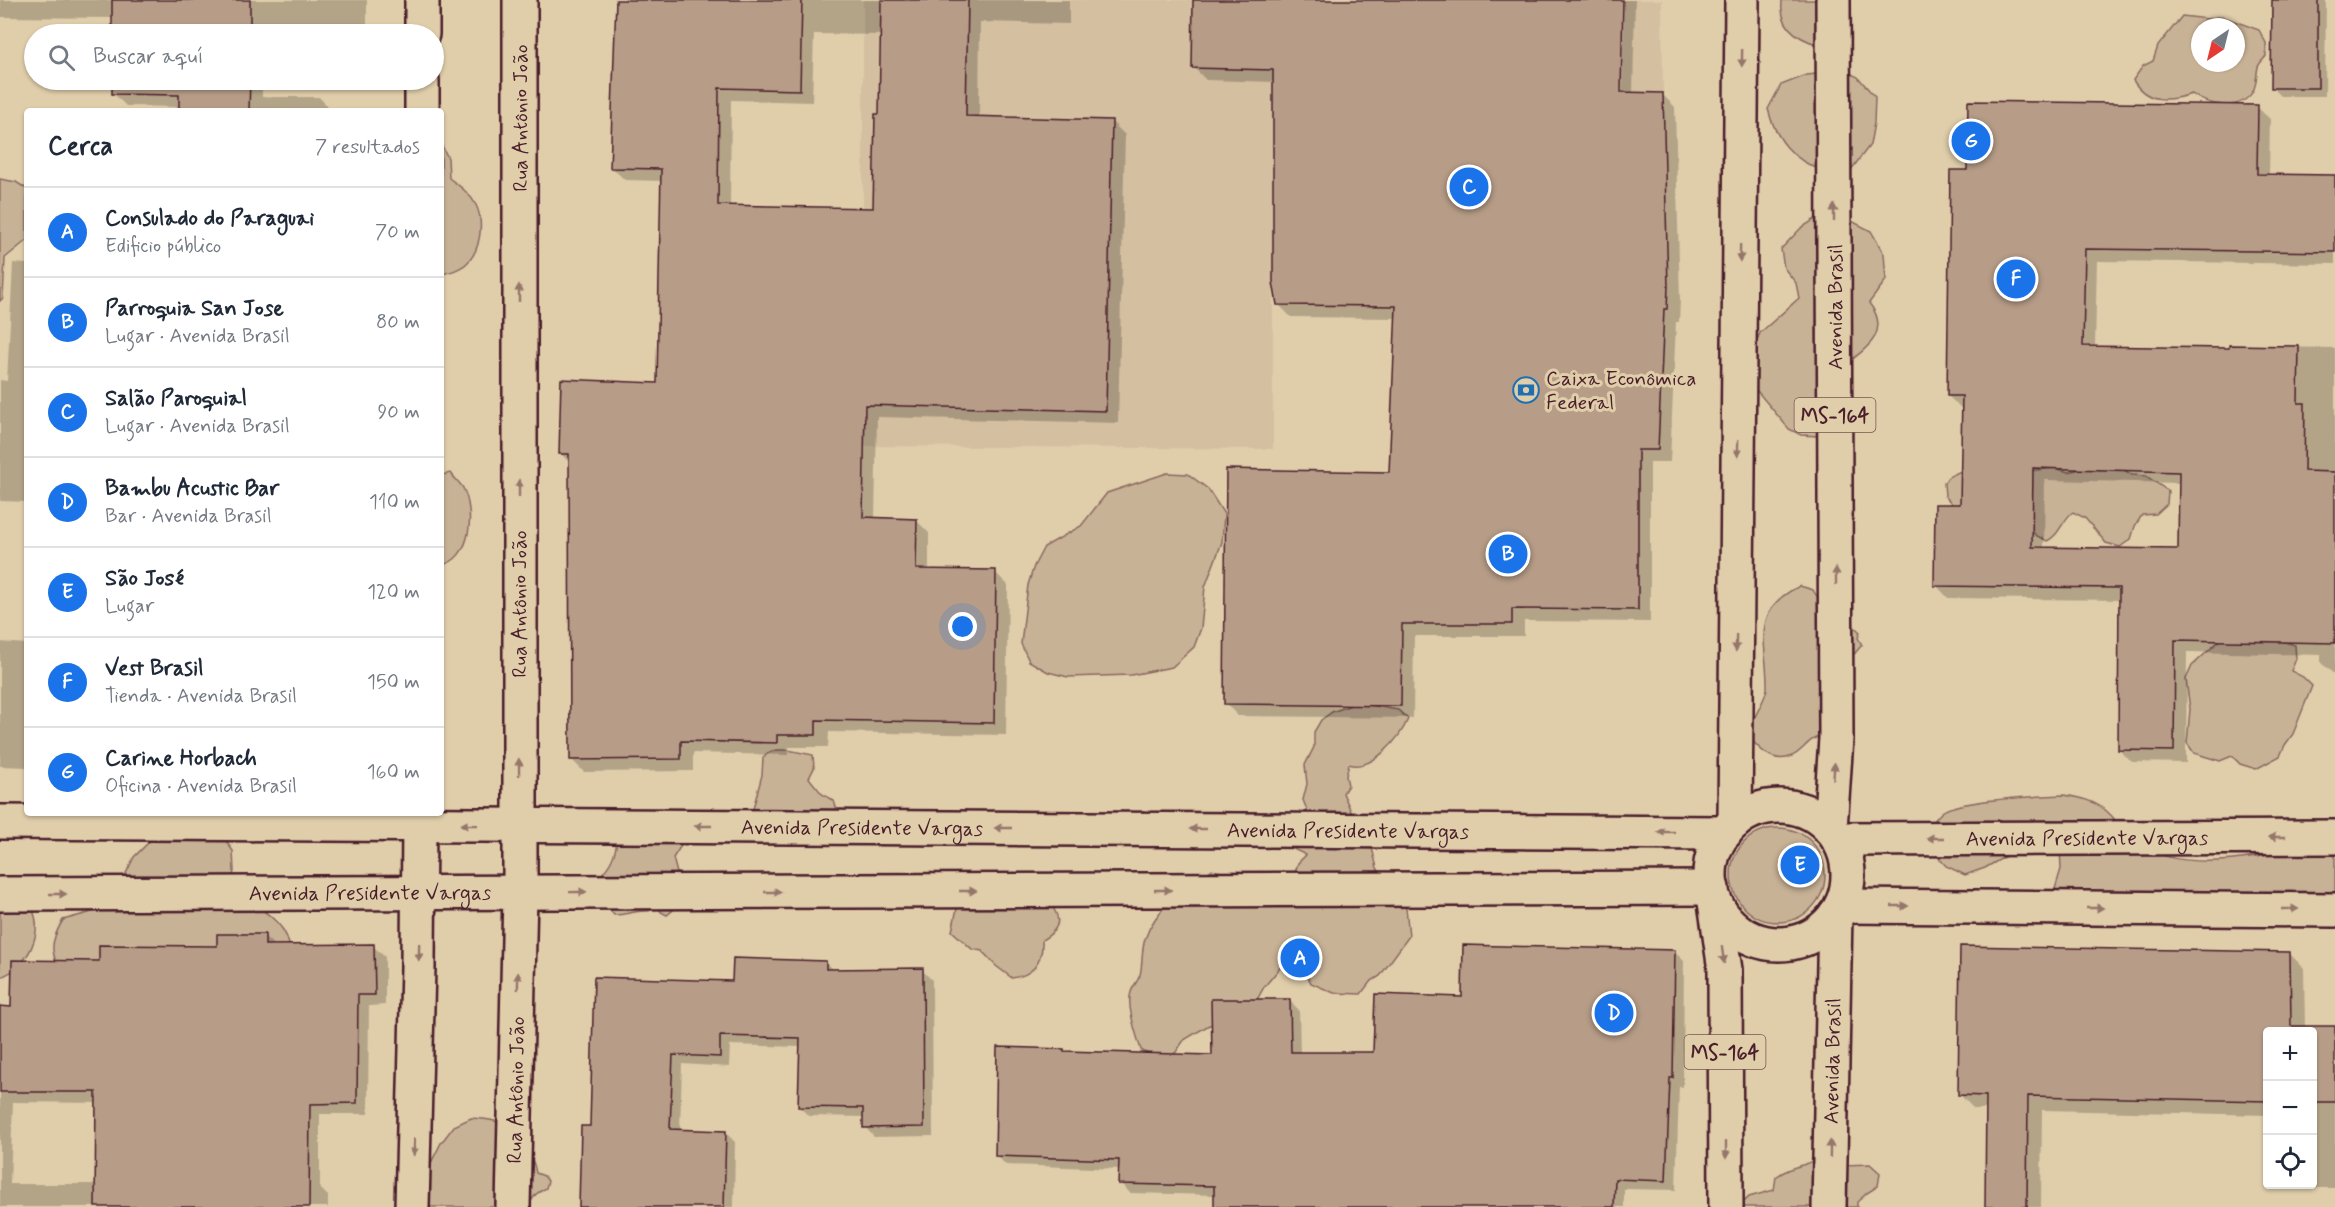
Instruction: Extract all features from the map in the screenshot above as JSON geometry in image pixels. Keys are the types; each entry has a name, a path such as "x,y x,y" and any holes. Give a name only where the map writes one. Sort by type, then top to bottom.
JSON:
{"main road":[{"path":"422,0 422,24"},
{"name":"Rua Antônio João","path":"513,1207 520,893 520,0"},
{"name":"MS-164","path":"1726,1207 1725,970 1713,893 1712,859 1730,827 1742,0"},
{"name":"Avenida Brasil","path":"1833,0 1836,738 1834,834"},
{"path":"422,90 422,108"},
{"path":"1730,827 1745,815 1767,807 1790,807 1812,814 1834,834"},
{"path":"412,1207 419,818"},
{"name":"Avenida Presidente Vargas","path":"0,822 419,818 519,826 1730,827"},
{"name":"Avenida Presidente Vargas","path":"1834,834 2335,837"},
{"name":"MS-164","path":"1834,834 1844,849 1848,872 1846,895 1838,910"},
{"path":"1713,893 1723,914 1736,928 1752,938 1770,943 1788,944 1806,939 1822,928 1838,910 2335,910"},
{"name":"Avenida Presidente Vargas","path":"0,894 1713,893"},
{"name":"Avenida Brasil","path":"1829,1207 1838,910"}],"shaded area":[{"path":"863,0 1662,0 1663,93 1297,91 1273,282 1273,449 863,446"},
{"path":"1782,0 1840,0 1820,45 1804,39 1791,30 1783,17"},
{"path":"2182,16 2199,18 2191,18 2191,72 2245,72 2245,25 2259,30 2266,43 2266,56 2259,66 2253,91 2248,98 2233,104 2215,104 2192,94 2167,99 2152,97 2139,88 2133,80 2143,66 2153,61 2158,46"},
{"path":"1845,71 1858,77 1875,97 1870,145 1851,170 1822,170 1802,161 1787,147 1775,130 1768,109 1781,85 1807,75"},
{"path":"444,150 448,158 449,178 474,201 480,219 480,235 472,257 462,267 444,273"},
{"path":"0,179 16,182 24,187 24,242 5,258 3,298 0,301"},
{"path":"1820,216 1846,218 1871,231 1884,254 1886,280 1869,303 1876,314 1877,332 1867,347 1842,367 1836,417 1817,436 1801,435 1789,429 1752,385 1750,358 1760,333 1799,298 1796,283 1784,268 1781,249 1801,228"},
{"path":"2094,466 2121,468 2132,475 2146,476 2168,491 2167,504 2156,514 2142,515 2131,539 2120,547 2106,543 2085,518 2073,512 2055,535 2047,541 2035,535 2028,523 1965,502 1954,506 1945,496 1944,483 1948,477 1965,469 2029,471 2055,468 2068,472"},
{"path":"451,473 463,488 469,509 469,521 465,545 459,554 444,564 444,474"},
{"path":"1167,473 1188,474 1208,489 1224,514 1222,542 1205,587 1201,628 1194,647 1172,667 1131,675 1068,677 1048,672 1029,661 1021,644 1028,585 1034,566 1044,547 1081,526 1107,493"},
{"path":"1800,586 1813,590 1828,608 1860,632 1858,638 1862,645 1850,659 1821,736 1787,758 1772,757 1749,736 1767,688 1764,630 1773,606 1784,595"},
{"path":"2222,638 2281,641 2295,645 2296,659 2291,671 2303,677 2312,686 2293,734 2280,756 2256,769 2240,764 2232,756 2220,761 2194,753 2187,743 2190,709 2186,679 2192,666"},
{"path":"1357,703 1398,710 1408,719 1399,735 1384,752 1367,763 1349,764 1346,776 1348,785 1343,793 1354,818 1370,840 1377,868 1406,908 1409,936 1380,976 1370,982 1361,994 1334,993 1311,983 1299,959 1285,962 1264,987 1253,1007 1222,1024 1209,1025 1184,1040 1176,1052 1166,1060 1153,1057 1141,1050 1133,1021 1130,998 1140,975 1145,939 1156,918 1172,899 1211,870 1234,874 1294,876 1298,863 1306,855 1291,848 1283,839 1307,810 1303,800 1307,784 1305,765 1314,747 1314,732 1321,720 1332,712"},
{"path":"776,750 813,755 814,768 809,778 822,794 834,801 838,813 757,823 753,809 762,775 763,758"},
{"path":"2064,795 2086,800 2099,806 2111,815 2129,840 2151,852 2176,859 2203,861 2258,857 2335,837 2335,901 2319,903 2261,927 2132,924 2070,904 2055,889 2061,869 2060,848 2020,848 1985,868 1965,875 1946,866 1921,838 1942,812 1964,804"},
{"path":"1778,828 1796,832 1811,842 1821,857 1825,875 1821,893 1811,908 1796,918 1778,922 1760,918 1745,908 1735,893 1731,875 1735,857 1745,842 1760,832"},
{"path":"162,829 221,834 233,851 234,871 230,892 266,912 286,935 290,954 288,987 63,978 54,955 53,942 63,920 103,909 116,894 134,857"},
{"path":"684,834 682,844 673,858 677,873 686,882 677,907 667,915 661,912 657,904 649,911 614,915 603,903 599,877 611,860 617,841"},
{"path":"0,881 29,904 36,925 32,947 26,957 10,973 0,977"},
{"path":"1045,899 1055,910 1057,926 1042,940 1039,960 1036,966 1026,974 1012,978 982,951 972,949 952,931 958,904"},
{"path":"471,1118 486,1119 507,1127 524,1144 532,1158 536,1173 544,1176 548,1181 546,1188 536,1194 527,1207 430,1207 429,1167 441,1143 454,1126"},
{"path":"1821,1154 1844,1165 1870,1164 1880,1173 1878,1186 1857,1202 1857,1207 1739,1207 1749,1197 1774,1190 1776,1177 1781,1173 1810,1162"}],"building":[{"path":"112,0 250,0 250,24 112,24"},
{"path":"616,0 802,0 800,90 719,88 718,205 873,208 875,114 879,114 881,0 968,0 966,116 1112,120 1106,411 865,405 863,517 917,519 916,569 996,570 994,723 816,720 816,735 777,735 777,743 681,741 681,759 570,760 569,454 559,454 561,379 657,383 661,169 610,168"},
{"path":"1193,0 1623,0 1621,92 1663,93 1668,287 1667,309 1664,309 1658,450 1638,450 1638,610 1512,609 1512,624 1402,624 1401,706 1224,704 1226,469 1389,472 1396,306 1277,305 1273,282 1273,70 1192,68"},
{"path":"2272,0 2318,0 2318,88 2271,88"},
{"path":"112,90 250,90 249,108 179,108 179,95 112,94"},
{"path":"1968,101 2258,105 2257,174 2335,175 2335,252 2085,249 2083,346 2229,348 2229,345 2299,346 2298,403 2305,403 2304,471 2335,472 2335,643 2175,640 2174,751 2118,750 2119,588 1934,586 1935,504 1960,504 1962,396 1947,396 1950,170 1967,170","holes":["2033,468 2179,472 2178,549 2032,547"]},
{"path":"217,934 265,934 265,945 374,944 375,995 358,995 357,1103 310,1104 309,1207 95,1207 96,1092 0,1092 0,1006 11,1007 12,960 99,961 99,945 217,946"},
{"path":"1463,945 1675,950 1673,1078 1670,1078 1666,1181 1615,1179 1614,1207 1214,1207 1214,1186 1118,1184 1119,1160 995,1156 997,1047 1212,1055 1211,999 1290,999 1291,1052 1373,1052 1375,994 1462,997"},
{"path":"1960,946 2290,952 2291,1026 2335,1026 2335,1102 2317,1102 2317,1027 2263,1027 2263,1101 2028,1096 2027,1207 1985,1207 1986,1096 1958,1095"},
{"path":"733,958 826,961 826,969 923,968 924,1127 863,1128 863,1108 798,1107 800,1038 720,1036 720,1057 673,1055 670,1129 726,1131 724,1207 579,1207 581,1126 590,1126 594,977 732,981"}],"place":[{"name":"Carine Horbach","path":"1971,141"},
{"name":"Salão Paroquial","path":"1469,187"},
{"name":"Vest Brasil","path":"2016,279"},
{"name":"Caixa Econômica Federal","path":"1526,390"},
{"name":"Parroquia San Jose","path":"1508,554"},
{"name":"São José","path":"1800,865"},
{"name":"Consulado do Paraguai","path":"1300,958"},
{"name":"Bambu Acustic Bar","path":"1614,1013"}]}
